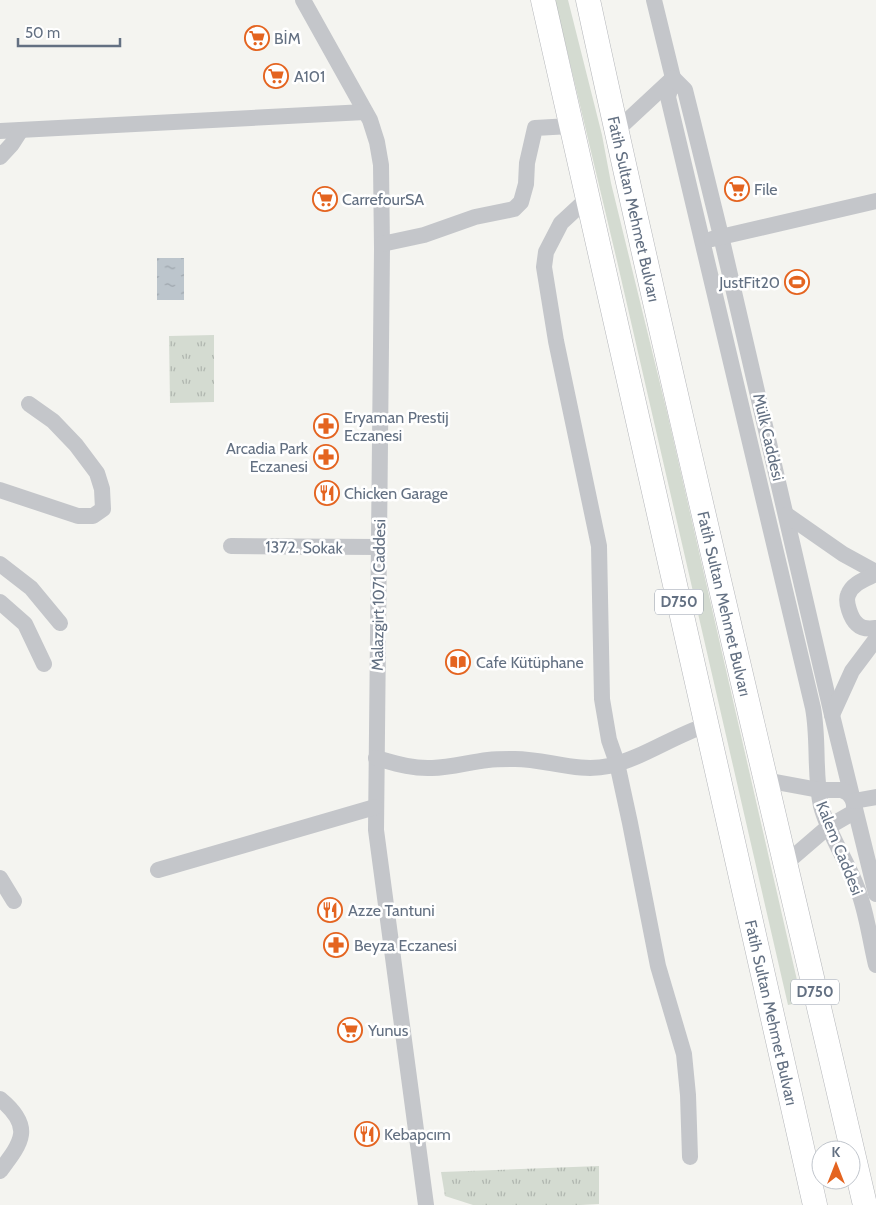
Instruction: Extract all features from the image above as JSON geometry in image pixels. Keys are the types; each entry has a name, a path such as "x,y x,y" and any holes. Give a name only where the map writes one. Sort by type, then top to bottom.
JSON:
{"highway":[{"name":"Fatih Sultan Mehmet Bulvarı","path":"543,0 815,1205"},
{"name":"Fatih Sultan Mehmet Bulvarı","path":"588,0 616,131 765,780 865,1205"}],"street":[{"name":"Malazgirt 1071 Caddesi","path":"303,0 370,120 377,142 381,165 382,244 375,807 378,850 426,1205"},
{"name":"Mülk Caddesi","path":"654,0 673,78 668,98 817,727 819,790"},
{"path":"616,131 673,78"},
{"name":"Mülk Caddesi","path":"673,78 685,90 722,236 832,715 854,802"},
{"path":"0,131 365,112"},
{"path":"382,244 424,235 476,217 514,209 521,202 526,184 527,163 535,128 570,126"},
{"path":"0,157 21,130"},
{"path":"588,198 560,223 546,252 544,267 556,341 599,546 602,699 609,740 617,763 658,966 684,1054 688,1095 690,1158"},
{"path":"702,241 876,201"},
{"path":"0,490 78,516 93,516 103,509 102,490 97,473 76,445 53,421 30,404"},
{"path":"787,515 843,554 876,573"},
{"name":"1372. Sokak","path":"231,546 378,547"},
{"path":"0,564 31,588 60,622"},
{"path":"876,573 858,582 848,594 847,606 857,624 869,629 876,628"},
{"path":"0,602 25,624 44,664"},
{"path":"832,715 852,671 876,639"},
{"path":"376,758 411,767 432,768 488,760 516,759 578,767 608,766 638,756 689,731 706,725"},
{"path":"765,780 819,790 842,790 848,793 854,802 854,812 828,827 785,864"},
{"name":"Kalem Caddesi","path":"819,790 828,827 858,889 876,965"},
{"path":"854,802 876,797"},
{"name":"Kalem Caddesi","path":"854,802 876,894"},
{"path":"158,870 375,807"},
{"path":"0,878 14,901"},
{"path":"0,1099 18,1120 21,1129 21,1139 18,1148 0,1171"}],"green space":[{"path":"555,0 568,0 602,135 611,183 667,412 802,1002 788,1005"},
{"path":"214,335 214,402 170,403 169,336"},
{"path":"599,1166 599,1204 581,1205 473,1205 445,1196 441,1172"}],"water":[{"path":"157,258 184,258 184,300 157,300"}],"place":[{"name":"BİM","path":"257,38"},
{"name":"A101","path":"276,76"},
{"name":"File","path":"737,189"},
{"name":"CarrefourSA","path":"325,199"},
{"name":"JustFit20","path":"797,282"},
{"name":"Eryaman Prestij Eczanesi","path":"326,426"},
{"name":"Arcadia Park Eczanesi","path":"326,457"},
{"name":"Chicken Garage","path":"327,493"},
{"name":"Cafe Kütüphane","path":"458,662"},
{"name":"Azze Tantuni","path":"330,910"},
{"name":"Beyza Eczanesi","path":"336,945"},
{"name":"Yunus","path":"350,1030"},
{"name":"Kebapcım","path":"367,1134"}]}
